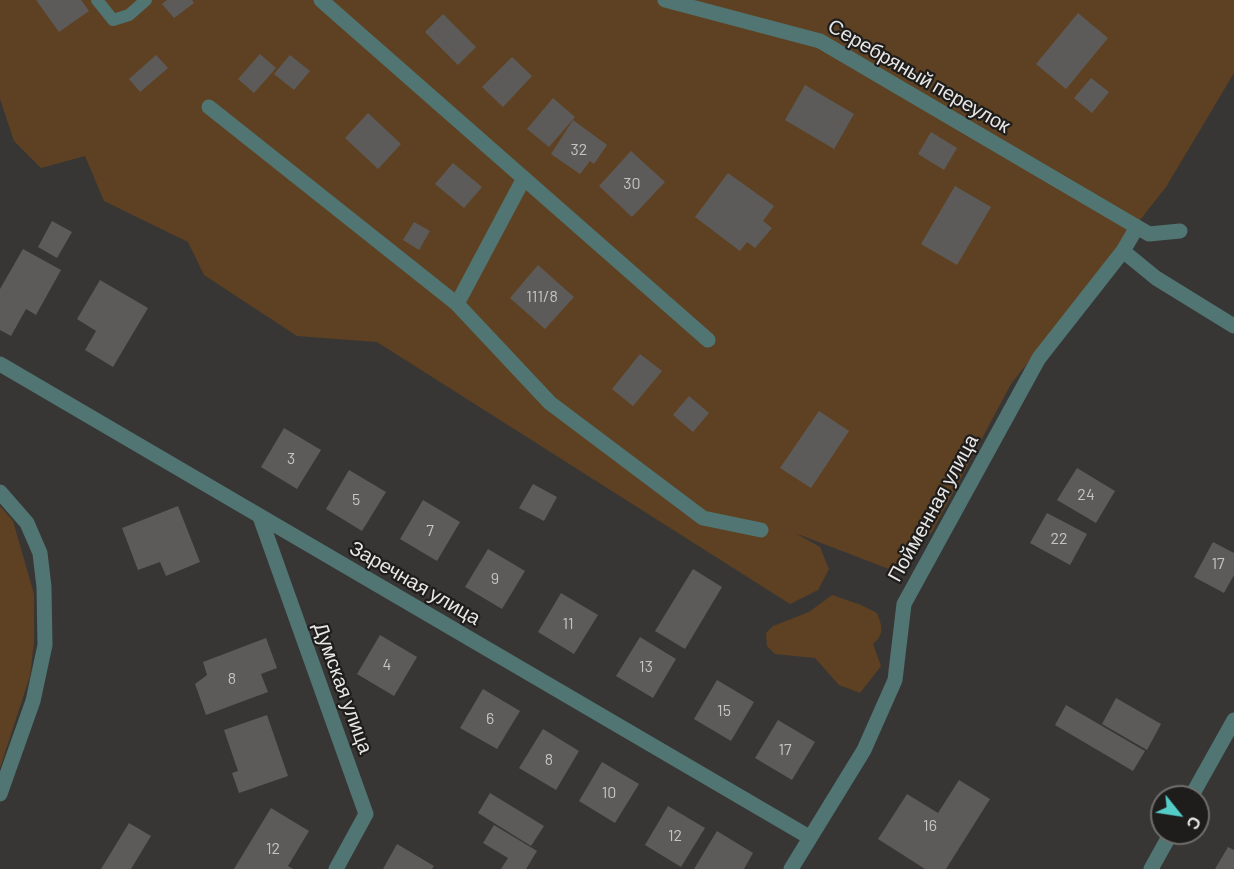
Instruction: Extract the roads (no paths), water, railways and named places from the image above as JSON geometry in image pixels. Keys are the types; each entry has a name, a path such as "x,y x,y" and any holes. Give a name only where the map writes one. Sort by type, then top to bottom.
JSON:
{"street":[{"path":"321,0 708,340"},
{"name":"Серебряный переулок","path":"665,0 820,40 1137,227"},
{"path":"209,108 457,304 550,403 703,518 761,530"},
{"path":"457,304 524,178"},
{"path":"1137,227 1149,234 1180,231"},
{"name":"Пойменная улица","path":"791,869 864,750 895,680 904,604 1039,358 1123,251 1137,227"},
{"path":"1123,251 1156,278 1234,326"},
{"name":"Заречная улица","path":"0,364 809,837"},
{"path":"0,492 27,523 40,554 44,587 45,645 33,701 0,794"},
{"name":"Думская улица","path":"260,517 366,814 336,869"},
{"path":"1198,785 1234,720"},
{"path":"1151,869 1164,845"}],"lane":[{"path":"97,0 113,20 129,15 146,0"}]}
